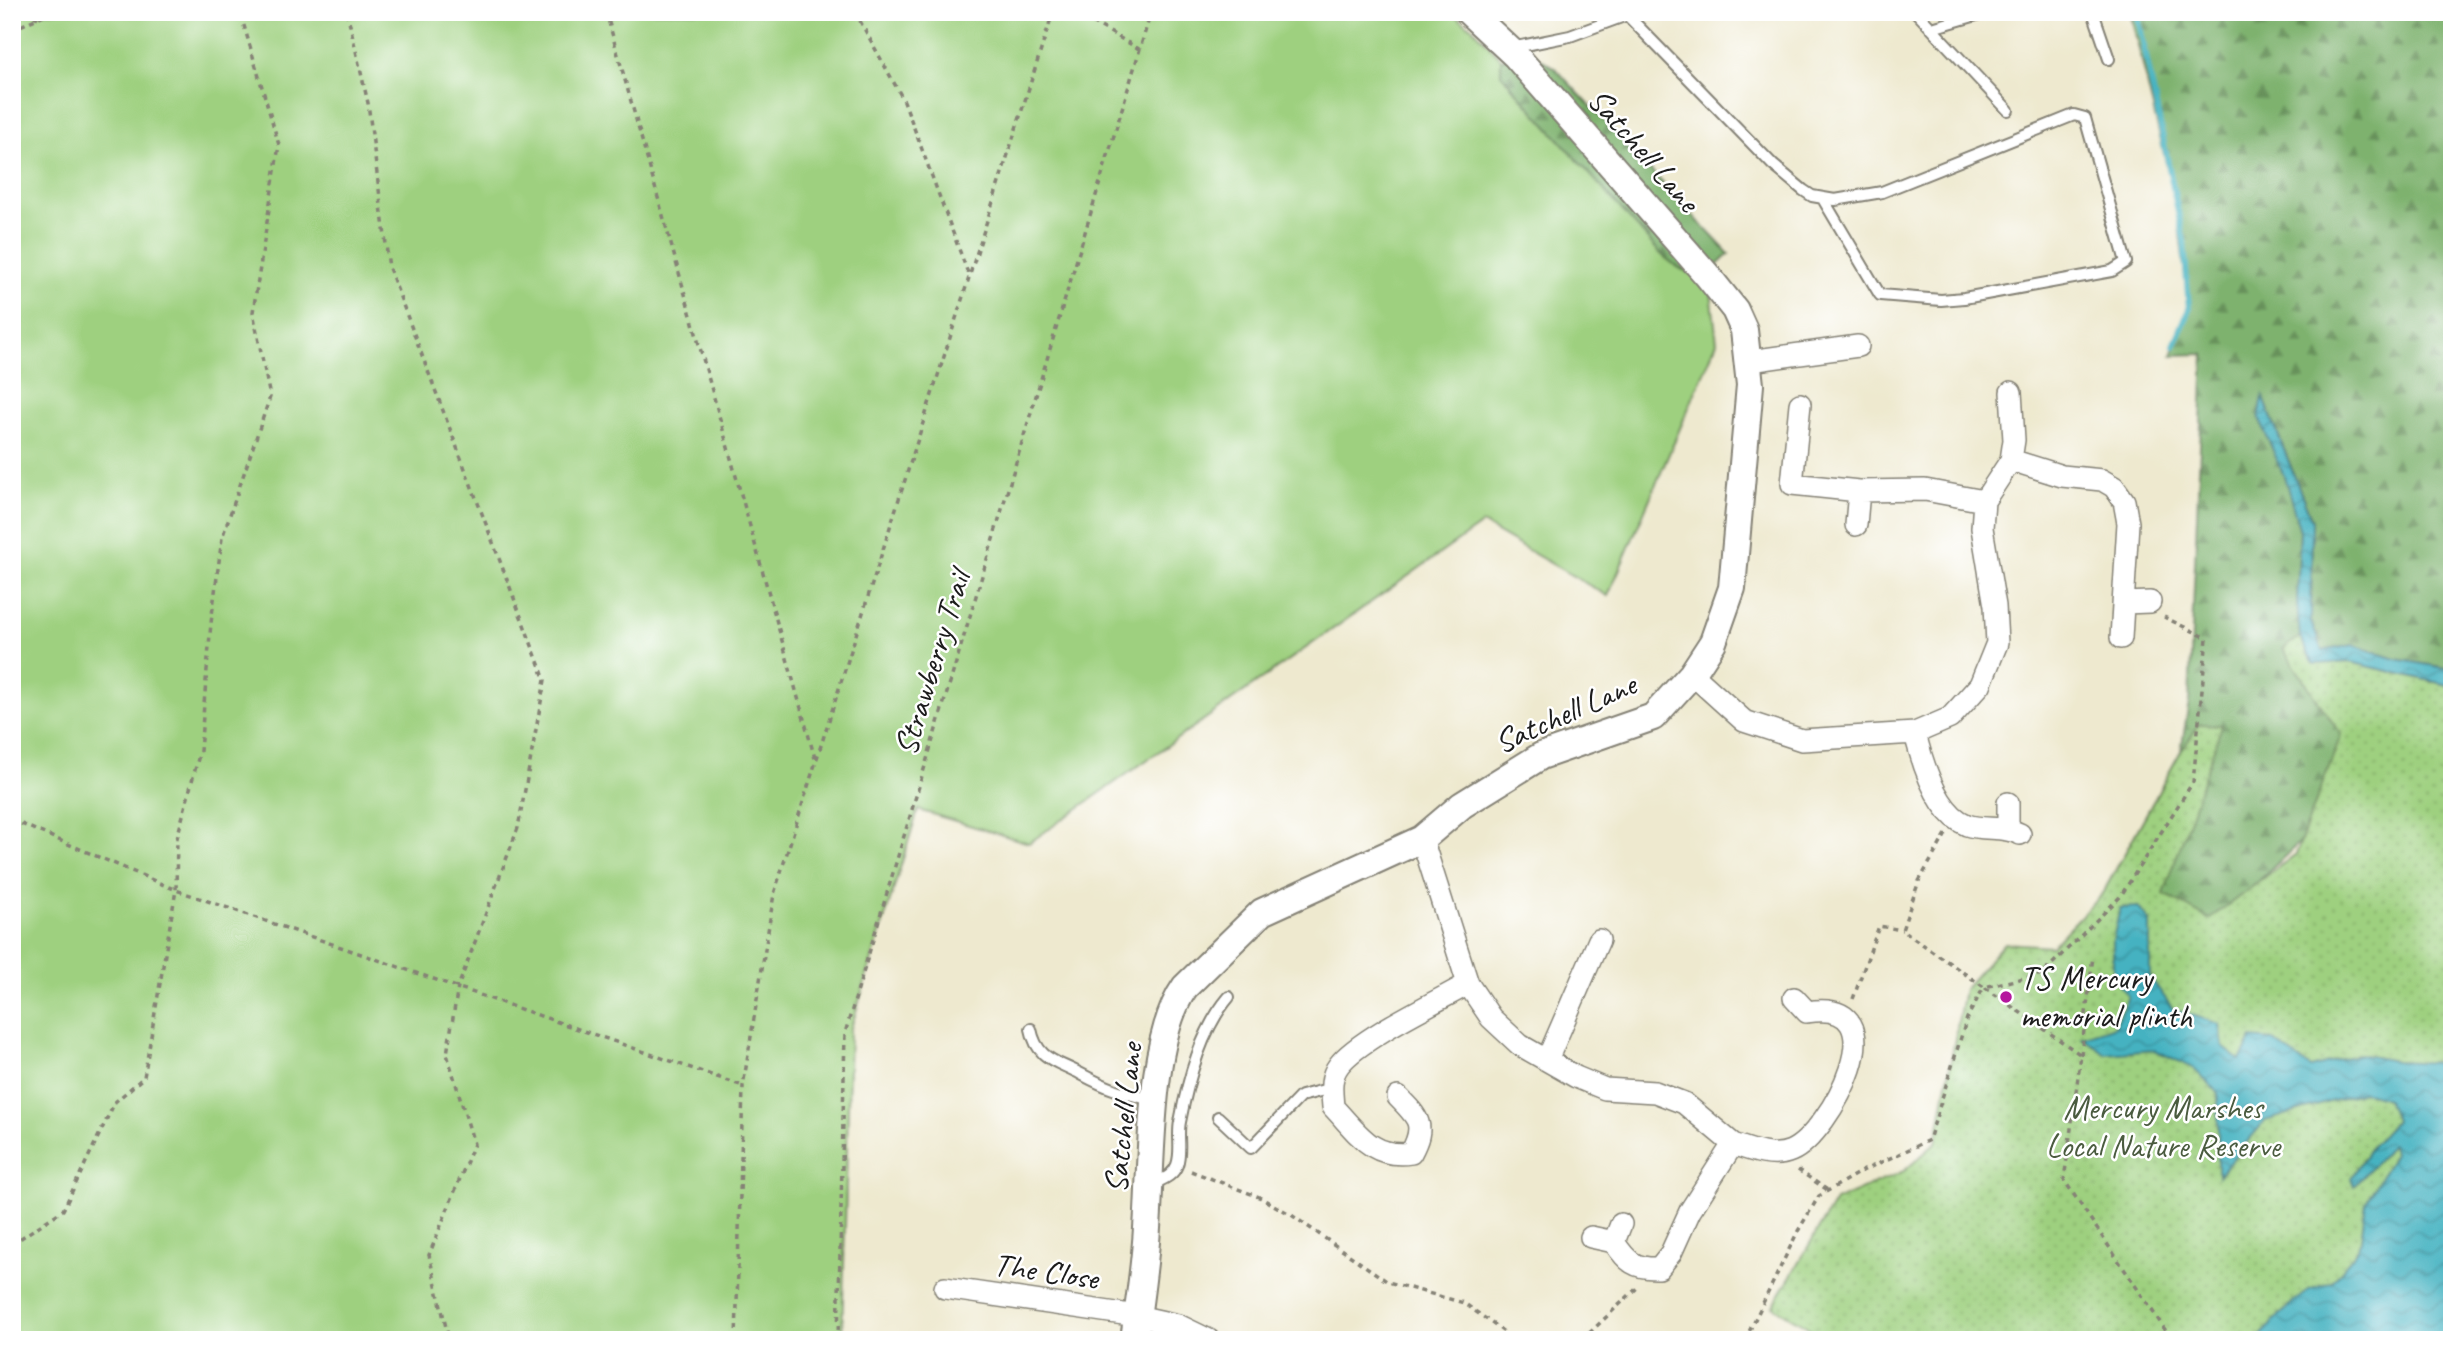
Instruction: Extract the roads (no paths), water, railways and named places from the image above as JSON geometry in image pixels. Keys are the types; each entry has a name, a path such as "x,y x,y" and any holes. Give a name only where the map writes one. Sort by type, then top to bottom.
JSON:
{"street":[{"name":"Satchell Lane","path":"1136,1328 1156,1100 1171,1011 1197,973 1262,912 1422,839 1462,805 1541,756 1653,717 1692,674 1713,642 1732,588 1750,386 1750,361 1744,330 1730,303 1508,48 1469,12"},
{"path":"1750,361 1858,346"},
{"path":"1692,674 1744,721 1802,740 1915,733 1950,718 1980,685 1997,643 1995,606 1982,528 1984,501 2011,460 2014,440 2011,391"},
{"path":"1800,404 1793,484 1859,491 1925,490 1984,501"},
{"path":"2011,460 2062,476 2102,480 2119,493 2124,501 2136,602 2121,638"},
{"path":"1856,525 1859,491"},
{"path":"1915,733 1922,758 1942,799 1957,818 1969,826 2014,831 2008,803"},
{"path":"1422,839 1468,984 1491,1018 1520,1045 1605,1089 1655,1092 1684,1103 1733,1144 1758,1153 1789,1152 1814,1135 1830,1110 1855,1053 1856,1035 1846,1018 1830,1011 1801,1014"},
{"path":"1547,1060 1599,940"},
{"path":"1398,1097 1417,1116 1420,1135 1411,1153 1391,1156 1373,1148 1333,1107 1331,1081 1339,1064 1376,1036 1468,984"},
{"path":"1591,1237 1618,1233 1626,1261 1641,1269 1659,1268 1671,1252 1690,1211 1733,1144"},
{"name":"The Close","path":"945,1288 1136,1328 1178,1325 1209,1340"}],"lane":[{"path":"1916,12 2008,110"},
{"path":"1932,28 1987,12"},
{"path":"2093,12 2109,59"},
{"path":"1508,48 1570,36 1632,14 1773,165 1802,190 1823,199 1849,200 1882,192 2074,115 2085,118 2126,262 2112,271 1965,298 1941,300 1880,295 1823,199"},
{"path":"1150,1186 1171,1175 1177,1164 1179,1123 1198,1052 1206,1031 1229,997"},
{"path":"1031,1029 1033,1042 1051,1062 1080,1074 1098,1086 1156,1100"},
{"path":"1218,1117 1251,1148 1301,1096 1332,1088"}],"water":[{"path":"2263,396 2312,521 2311,621 2322,651 2353,645 2396,659 2451,669 2452,686 2350,662 2314,664 2300,637 2297,603 2300,531 2284,476 2259,418"},
{"path":"2138,907 2150,921 2150,977 2173,1009 2220,1024 2223,1047 2240,1060 2252,1038 2272,1040 2311,1068 2359,1054 2395,1061 2440,1063 2452,1053 2452,1078 2445,1086 2452,1087 2452,1340 2257,1340 2286,1308 2309,1290 2332,1282 2353,1256 2361,1240 2366,1202 2394,1154 2392,1145 2354,1186 2351,1178 2369,1150 2395,1121 2387,1099 2363,1092 2265,1121 2218,1176 2218,1093 2193,1068 2155,1050 2106,1054 2082,1037 2115,1026 2128,997 2113,976 2113,939 2120,908"}],"waterway":[{"path":"2137,12 2184,241 2189,309 2174,346"}],"place":[{"name":"TS Mercury memorial plinth","path":"2006,997"}],"park label":[{"name":"Mercury Marshes Local Nature Reserve","path":"2163,1127"}]}
